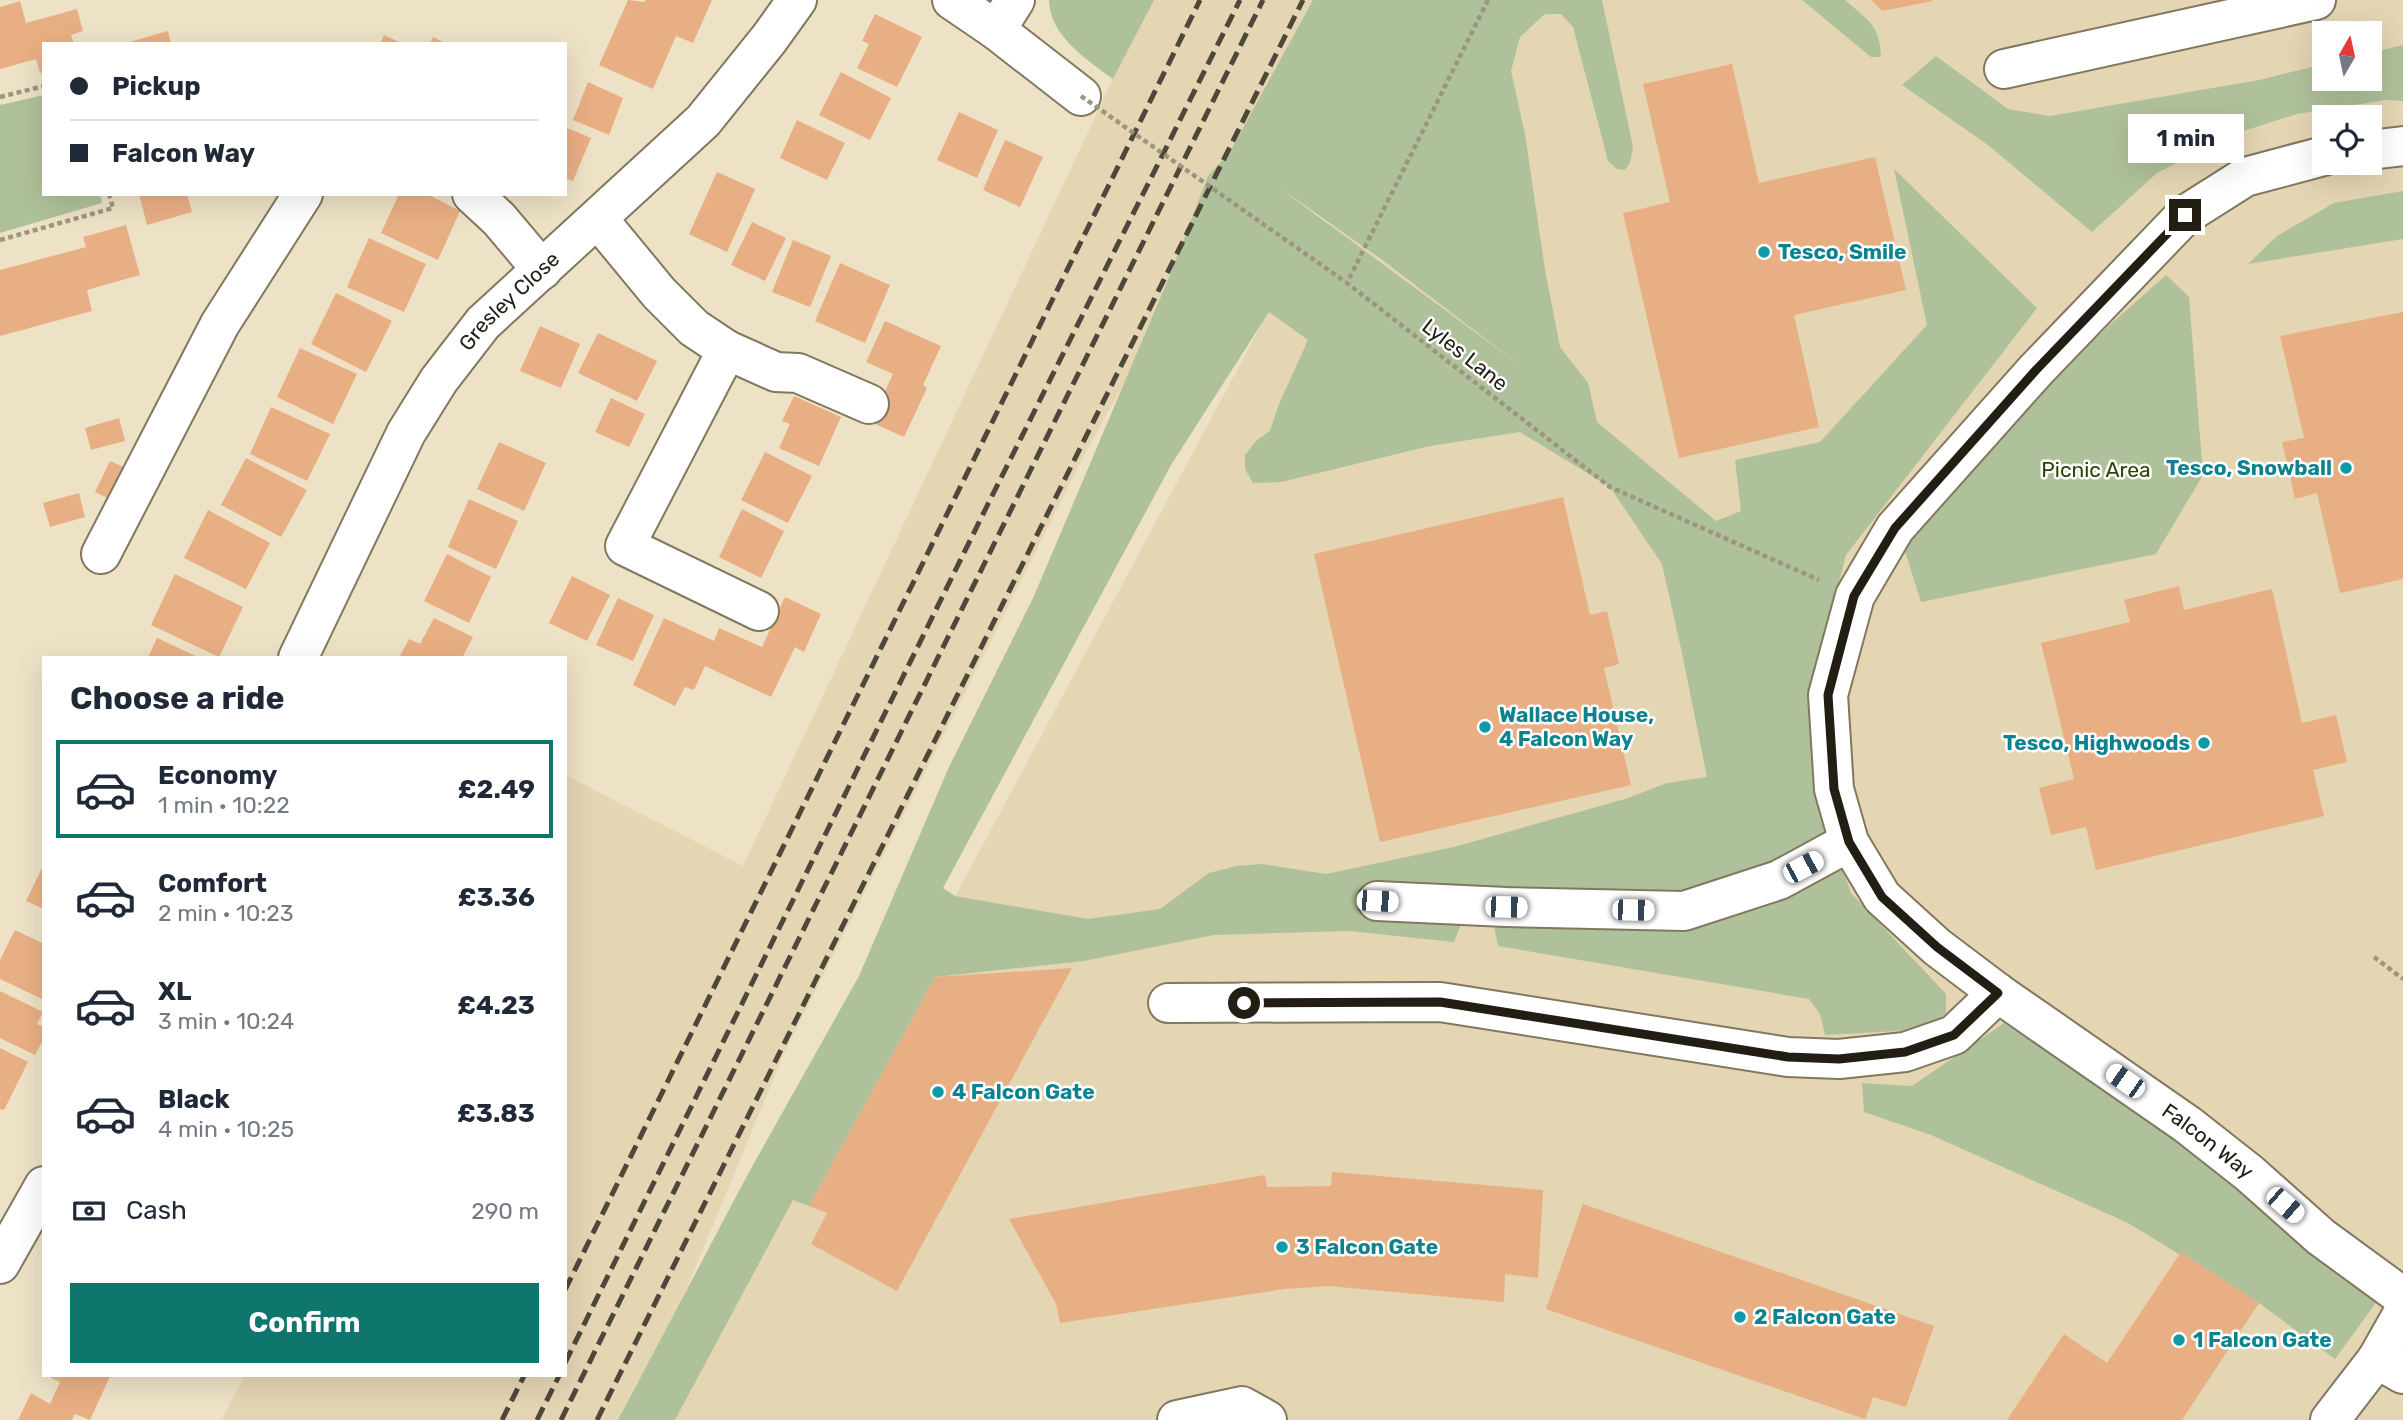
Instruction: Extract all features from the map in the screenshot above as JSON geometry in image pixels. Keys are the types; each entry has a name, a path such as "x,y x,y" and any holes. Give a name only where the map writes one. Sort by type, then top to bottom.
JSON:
{"street":[{"name":"Gresley Close","path":"299,656 407,433 439,380 483,323 703,121 797,0"},
{"path":"953,0 1005,15 1081,96"},
{"path":"2004,69 2316,0"},
{"path":"2382,149 2403,146"},
{"name":"Falcon Way","path":"2312,159 2245,177 2185,215 2036,370 1895,528 1854,596 1828,695 1834,789 1849,842 1882,897 1937,947 1998,993 2188,1125 2249,1173 2321,1237 2403,1297"},
{"path":"101,554 220,324 302,196"},
{"path":"474,196 499,219 542,270"},
{"path":"598,219 659,293 694,328 727,350 776,372 798,373 870,404"},
{"path":"727,350 625,546 760,611"},
{"path":"1377,901 1684,911 1779,880 1849,842"},
{"path":"1168,1003 1440,1002 1788,1057 1839,1059 1905,1052 1954,1035 1998,993"},
{"path":"0,1264 42,1189"},
{"path":"2330,1420 2390,1366 2403,1313"},
{"path":"1177,1420 1242,1406 1267,1420"}],"path":[{"path":"1347,283 1488,0"},
{"path":"0,97 42,86"},
{"name":"Lyles Lane","path":"1081,96 1347,283 1610,486 1854,596"},
{"path":"0,240 113,208 110,196"},
{"path":"2374,957 2403,979"}],"shaded area":[{"path":"1145,0 1327,0 1237,180 1083,457 785,1051 632,1420 222,1420 244,1377 567,1377 567,776 743,866 1113,79"},
{"path":"1487,0 2403,0 2403,1420 675,1420 1273,303"}],"green space":[{"path":"1049,0 1154,0 1113,79 1081,55 1062,35 1055,24"},
{"path":"1313,0 1602,0 1633,147 1630,163 1625,170 1617,169 1608,161 1573,27 1561,14 1545,14 1520,37 1511,71 1525,134 1545,270 1560,347 1588,383 1597,422 1716,521 1741,511 1735,460 1820,442 1927,325 1894,169 2037,308 1846,555 1820,655 1820,807 1851,893 1946,994 1946,1013 1933,1024 1916,1030 1825,1035 1820,1014 1809,999 1498,946 1494,926 1463,920 1454,942 1349,931 1214,935 1084,961 935,977 809,1206 793,1200 675,1420 618,1420 748,1174 859,976 949,767 1034,596 1170,275 1208,176 1230,152","holes":["1277,186 1381,259 1529,372","1269,312 1308,340 1270,431 1257,440 1245,455 1245,469 1253,483 1281,482 1430,446 1520,432 1610,487 1662,564 1707,777 1667,783 1625,799 1454,847 1326,874 1262,864 1237,866 1209,873 1160,909 1088,919 955,896 943,888 1171,465"]},
{"path":"1802,0 1845,0 1866,18 1875,30 1881,57 1871,57"},
{"path":"2403,45 2403,101 2312,105 2312,112 2228,136 2157,173 2092,232 1988,145 1902,85 1936,56 2008,109 2050,116 2259,80 2312,67 2312,91 2382,91 2382,50"},
{"path":"42,95 42,196 100,196 102,203 0,233 0,105"},
{"path":"2403,191 2403,239 2248,264 2277,236 2334,203"},
{"name":"Picnic Area","path":"2166,275 2189,297 2203,475 2156,554 1921,602 1903,545 2059,370"},
{"path":"2004,1023 2084,1072 2381,1296 2335,1359 2259,1303 2128,1223 1931,1135 1864,1112 1862,1083 1912,1086"}],"building":[{"path":"628,0 712,0 693,43 676,36 653,89 599,65"},
{"path":"1871,0 1933,0 1933,1 1882,11"},
{"path":"20,1 26,23 77,9 83,31 71,35 73,42 42,42 42,72 36,59 0,69 0,7"},
{"path":"875,14 922,37 897,87 857,68 869,44 862,41"},
{"path":"168,31 171,42 130,42"},
{"path":"384,35 399,42 381,42"},
{"name":"Tesco, Smile","path":"1732,64 1759,183 1875,157 1906,290 1794,315 1819,427 1679,458 1623,213 1670,202 1643,84"},
{"path":"841,72 891,98 870,140 819,115"},
{"path":"588,82 623,98 609,135 573,120"},
{"path":"959,112 998,130 977,178 937,160"},
{"path":"797,120 845,143 827,180 780,158"},
{"path":"567,128 591,138 573,181 567,179"},
{"path":"1005,140 1043,157 1020,207 983,190"},
{"path":"717,172 755,189 727,252 689,234"},
{"path":"140,196 188,196 192,212 147,225"},
{"path":"398,196 431,196 460,211 438,260 381,233"},
{"path":"752,222 786,238 765,281 731,265"},
{"path":"126,225 140,275 87,290 92,311 0,336 0,270 86,247 83,237"},
{"path":"369,238 426,264 404,312 347,287"},
{"path":"793,240 831,256 810,307 772,292"},
{"path":"840,263 890,285 865,343 815,321"},
{"path":"336,293 392,321 366,372 311,344"},
{"name":"Tesco, Snowball","path":"2403,312 2403,579 2340,593 2317,493 2295,499 2282,442 2304,438 2280,336"},
{"path":"885,321 941,346 923,385 927,388 904,437 871,422 893,374 866,362"},
{"path":"540,326 580,344 561,388 520,371"},
{"path":"598,333 657,361 637,401 578,373"},
{"path":"300,348 357,374 333,424 277,397"},
{"path":"794,396 841,417 819,466 779,448 790,424 782,421"},
{"path":"611,398 645,414 629,447 595,432"},
{"path":"271,407 330,434 307,481 250,454"},
{"path":"119,418 125,441 91,450 85,428"},
{"path":"499,442 546,463 524,511 477,489"},
{"path":"765,452 812,476 788,523 741,500"},
{"path":"246,458 307,490 281,537 221,505"},
{"path":"110,461 133,471 118,503 95,492"},
{"path":"79,493 85,517 50,527 43,503"},
{"name":"Wallace House, 4 Falcon Way","path":"1563,497 1590,615 1607,611 1619,664 1604,668 1631,785 1380,842 1314,554"},
{"path":"469,499 518,521 496,569 448,547"},
{"path":"742,509 784,531 761,578 719,557"},
{"path":"208,510 270,543 246,589 184,558"},
{"path":"447,554 491,577 469,623 424,601"},
{"path":"175,574 243,607 219,656 151,625"},
{"path":"572,576 610,595 587,641 549,623"},
{"name":"Tesco, Highwoods","path":"2179,586 2184,610 2272,589 2302,723 2336,715 2347,762 2313,770 2324,816 2096,870 2086,827 2051,835 2039,788 2074,779 2041,643 2130,622 2124,600"},
{"path":"785,597 821,614 804,652 795,647 771,697 705,666 694,690 685,687 675,706 633,685 664,618 714,641 719,628 762,647"},
{"path":"618,598 654,615 633,661 596,645"},
{"path":"434,618 473,637 463,656 400,656 409,639 420,644"},
{"path":"157,638 196,656 149,656"},
{"path":"42,868 42,908 26,901"},
{"path":"15,930 42,943 42,999 0,979 0,960"},
{"name":"4 Falcon Gate","path":"1072,968 897,1291 811,1244 827,1213 809,1206 935,977"},
{"path":"0,991 42,1012 37,1024 42,1026 42,1042 35,1055 0,1038"},
{"path":"0,1048 28,1062 4,1110 0,1109"},
{"name":"3 Falcon Gate","path":"1332,1172 1543,1190 1538,1278 1505,1274 1504,1302 1328,1286 1285,1289 1060,1323 1056,1304 1009,1219 1265,1175 1267,1187 1331,1186"},
{"name":"2 Falcon Gate","path":"1583,1204 1934,1326 1906,1407 1873,1397 1865,1419 1546,1309"},
{"name":"1 Falcon Gate","path":"2181,1252 2259,1303 2182,1420 2007,1420 2064,1334 2107,1363"},
{"path":"110,1377 90,1420 75,1414 72,1420 18,1420 31,1393 50,1404 60,1382 51,1378"}],"railway":[{"path":"567,1286 1200,0"},
{"path":"567,1359 988,504 1240,0"},
{"path":"561,1420 1263,0"},
{"path":"597,1420 1303,0"},
{"path":"502,1420 524,1377"},
{"path":"537,1420 558,1377"}],"place":[{"name":"Tesco, Smile","path":"1764,252"},
{"name":"Tesco, Snowball","path":"2346,468"},
{"name":"Wallace House, 4 Falcon Way","path":"1485,727"},
{"name":"Tesco, Highwoods","path":"2204,743"},
{"name":"4 Falcon Gate","path":"938,1092"},
{"name":"3 Falcon Gate","path":"1282,1247"},
{"name":"2 Falcon Gate","path":"1740,1317"},
{"name":"1 Falcon Gate","path":"2179,1340"}],"route":[{"path":"1244,1003 1440,1002 1788,1057 1839,1059 1905,1052 1954,1035 1998,993 1937,947 1882,897 1849,842 1834,789 1828,695 1854,596 1895,528 2036,370 2185,215"}]}
